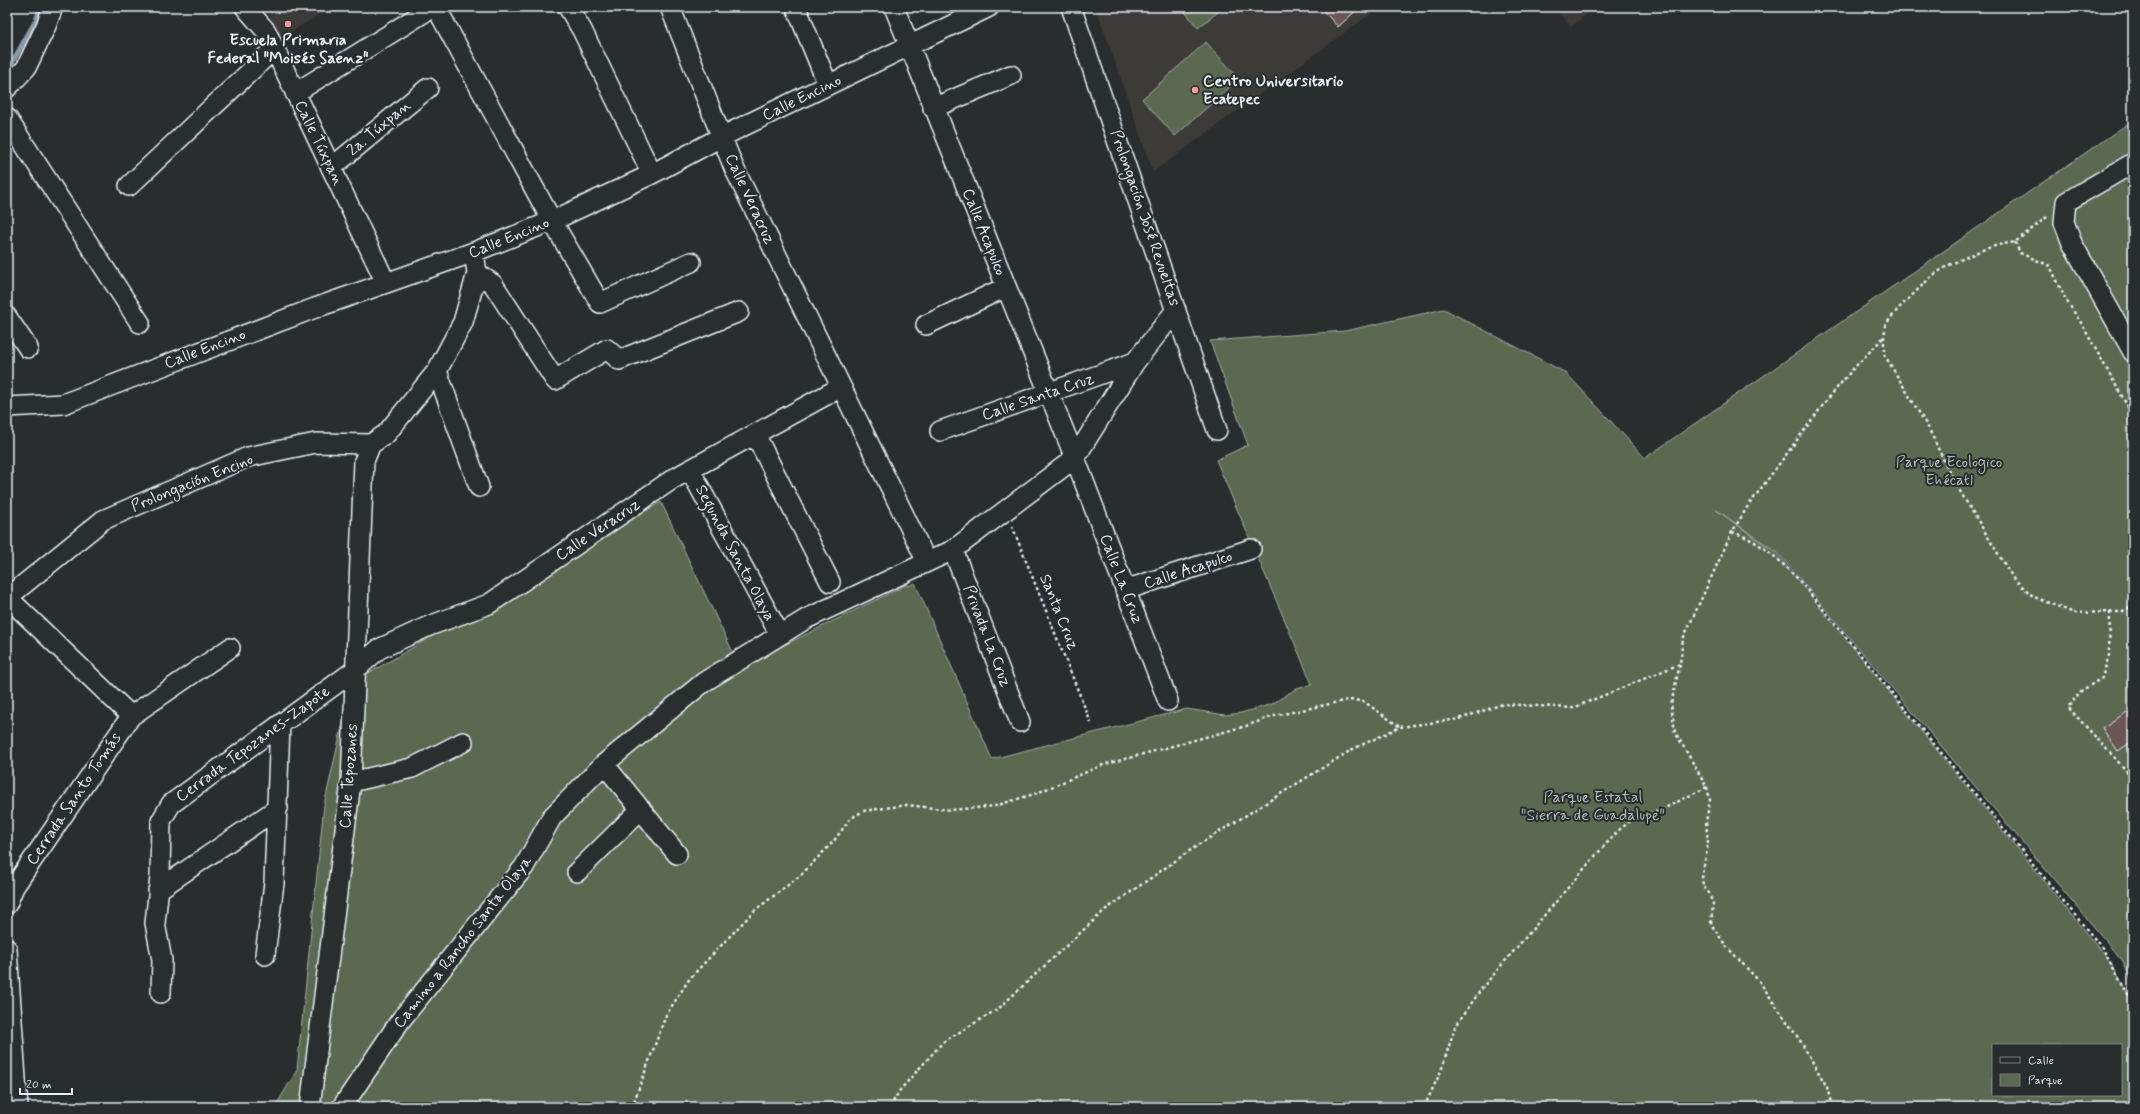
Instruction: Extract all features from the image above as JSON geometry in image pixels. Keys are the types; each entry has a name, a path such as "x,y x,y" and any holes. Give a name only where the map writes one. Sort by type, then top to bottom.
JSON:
{"street":[{"path":"7,88 26,68 46,26 53,7"},
{"name":"Calle Túxpan","path":"245,7 266,31 386,283"},
{"path":"295,93 435,7 552,221 600,303 691,262"},
{"path":"568,7 582,30 652,174"},
{"name":"Calle Veracruz","path":"670,7 734,168 928,562"},
{"path":"796,7 828,85"},
{"name":"Calle Acapulco","path":"894,7 933,108 1075,458"},
{"name":"Calle Encino","path":"7,407 63,404 315,308 474,252 552,221 652,174 721,137 989,7"},
{"name":"Prolongación José Revueltas","path":"1071,7 1218,430"},
{"path":"129,186 274,49"},
{"path":"933,108 1011,75"},
{"name":"2a. Túxpan","path":"331,168 428,88"},
{"path":"7,118 140,323"},
{"path":"2133,163 2066,202 2064,222 2072,243 2133,352"},
{"path":"371,444 386,434 437,371 463,322 477,273 474,252"},
{"path":"477,273 493,284 555,380 607,349 620,360 739,312"},
{"path":"926,325 1006,288"},
{"name":"Camino a Rancho Santa Olaya","path":"342,1107 400,1021 524,867 552,817 604,764 704,682 806,619 953,550 1075,458 1135,362 1176,310"},
{"path":"7,317 28,348"},
{"name":"Calle Santa Cruz","path":"940,431 1135,362"},
{"path":"437,371 479,487"},
{"name":"Calle Veracruz","path":"355,670 379,649 429,626 489,604 673,479 841,387"},
{"path":"755,434 830,582"},
{"name":"Prolongación Encino","path":"7,598 103,520 248,457 316,443 371,444"},
{"name":"Calle Tepozanes","path":"310,1107 352,782 364,461 371,444"},
{"name":"Calle La Cruz","path":"1075,458 1168,701"},
{"name":"Segunda Santa Olaya","path":"690,470 780,636"},
{"name":"Calle Acapulco","path":"1125,590 1251,549"},
{"name":"Privada La Cruz","path":"953,550 1020,722"},
{"path":"7,598 131,716"},
{"name":"Cerrada Santo Tomás","path":"7,904 14,887 131,716 230,648"},
{"name":"Cerrada Tepozanes-Zapote","path":"161,992 162,960 155,923 161,820 171,804 355,670"},
{"path":"264,955 274,883 280,724"},
{"path":"352,782 412,768 463,742"},
{"path":"604,764 677,854"},
{"path":"158,890 278,808"},
{"path":"577,872 641,808"},
{"path":"7,949 10,1042 18,1107"}],"path":[{"path":"2066,202 2015,242 1998,245 1977,253 1947,266 1932,276 1898,309 1886,324 1884,354 1929,429 1944,463 2013,578 2034,597 2074,613 2121,612 2133,606"},
{"path":"2015,242 2020,253 2050,266 2066,300 2133,416"},
{"path":"1816,1107 1818,1105 1832,1107 1827,1087 1801,1042 1759,981 1726,946 1711,924 1713,904 1709,893 1703,886 1702,874 1708,843 1706,822 1710,800 1707,787 1675,732 1671,704 1680,664 1683,639 1732,532 1748,506 1826,401 1852,370 1884,337"},
{"name":"Santa Cruz","path":"1006,510 1091,723"},
{"path":"1732,532 1746,536 1776,556 1798,579 2103,949 2133,1004"},
{"path":"2110,612 2109,655 2102,678 2081,691 2068,708 2133,778"},
{"path":"890,1107 900,1090 943,1042 998,1009 1105,910 1198,845 1353,749 1400,728 1459,719 1503,704 1573,708 1680,664"},
{"path":"632,1107 666,1015 690,978 751,915 801,875 834,842 850,819 863,811 907,805 951,810 995,806 1036,792 1103,765 1246,726 1274,716 1348,700 1363,701 1400,728"},
{"path":"1424,1107 1440,1071 1455,1027 1482,988 1618,830 1633,819 1659,811 1707,787"}],"shaded area":[{"name":"Escuela Primaria Federal \"Moisés Saenz\"","path":"265,7 331,7 281,38"},
{"name":"Centro Universitario Ecatepec","path":"1096,7 1380,7 1153,172"},
{"path":"1554,7 1595,7 1571,27"}],"green space":[{"path":"1181,7 1224,7 1198,28"},
{"path":"1206,42 1239,79 1175,136 1142,99"},
{"name":"Parque Estatal \"Sierra de Guadalupe\"","path":"2133,120 2133,984 2122,960 1777,552 1715,509 1776,553 2114,967 2133,1005 2133,1107 275,1107 297,1070 324,805 352,683 661,502 740,667 908,584 909,586 915,583 992,759 1187,709 1225,715 1241,713 1272,704 1294,690 1312,684 1216,460 1248,445 1210,341 1345,331 1444,309 1566,373 1645,458"}],"building":[{"path":"1320,7 1360,7 1338,27"},
{"path":"2133,708 2133,741 2118,751 2102,728"}],"waterway":[{"path":"7,72 36,20 41,7"}],"place":[{"name":"Escuela Primaria Federal \"Moisés Saenz\"","path":"288,24"},
{"name":"Centro Universitario Ecatepec","path":"1195,90"}],"park label":[{"name":"Parque Ecologico Ehécatl","path":"1949,471"}]}
